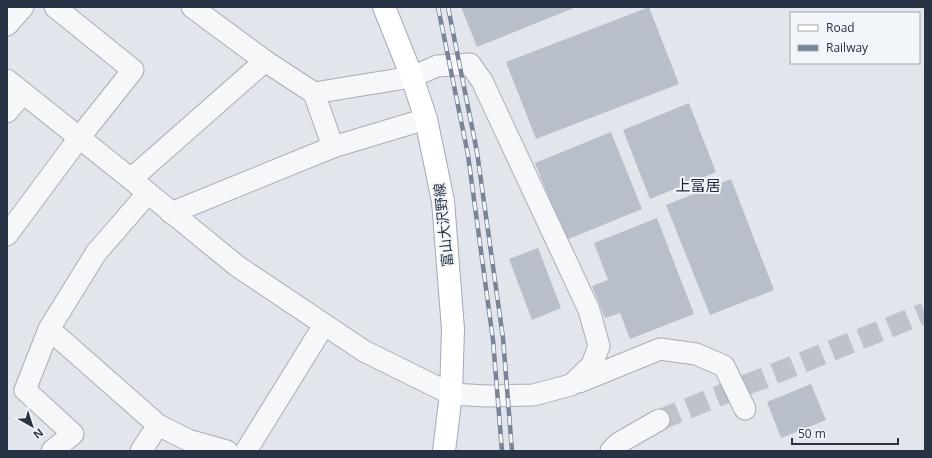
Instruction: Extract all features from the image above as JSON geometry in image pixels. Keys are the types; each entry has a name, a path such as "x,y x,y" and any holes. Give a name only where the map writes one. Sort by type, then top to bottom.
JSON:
{"main road":[{"name":"富山大沢野線","path":"384,7 412,77 426,119 443,201 453,329 451,394 444,451"}],"street":[{"path":"7,25 23,7"},
{"path":"7,235 79,138 133,70 55,7"},
{"path":"192,7 265,61 314,93 333,147"},
{"path":"131,179 265,61"},
{"path":"314,93 412,77 437,66 470,64 482,81 589,310 599,346 592,365 571,385"},
{"path":"7,80 22,94 131,179 237,266 364,351 451,394 487,396 533,395 571,385 660,349 696,354 724,366 746,409"},
{"path":"7,112 22,94"},
{"path":"172,213 333,147 426,119"},
{"path":"52,451 73,434 25,390 49,329 96,253 148,193"},
{"path":"246,451 324,325"},
{"path":"49,329 158,425 188,440 227,451"},
{"path":"611,451 619,443 659,420"},
{"path":"141,451 158,425"}],"building":[{"path":"461,7 576,7 477,47"},
{"path":"649,7 679,84 536,139 506,62"},
{"path":"689,103 716,172 650,199 623,130"},
{"path":"611,132 642,209 566,240 535,163"},
{"path":"731,179 774,290 710,315 666,205"},
{"path":"657,218 694,314 630,339 620,313 605,318 592,286 608,280 594,243"},
{"path":"538,248 561,308 532,320 509,259"},
{"path":"811,384 826,420 781,438 767,402"}],"tunnel":[{"path":"659,420 925,313"}],"railway":[{"path":"438,7 468,155 493,340 502,451"},
{"path":"448,7 477,152 503,338 512,451"}],"district":[{"name":"上冨居","path":"698,185"}]}
